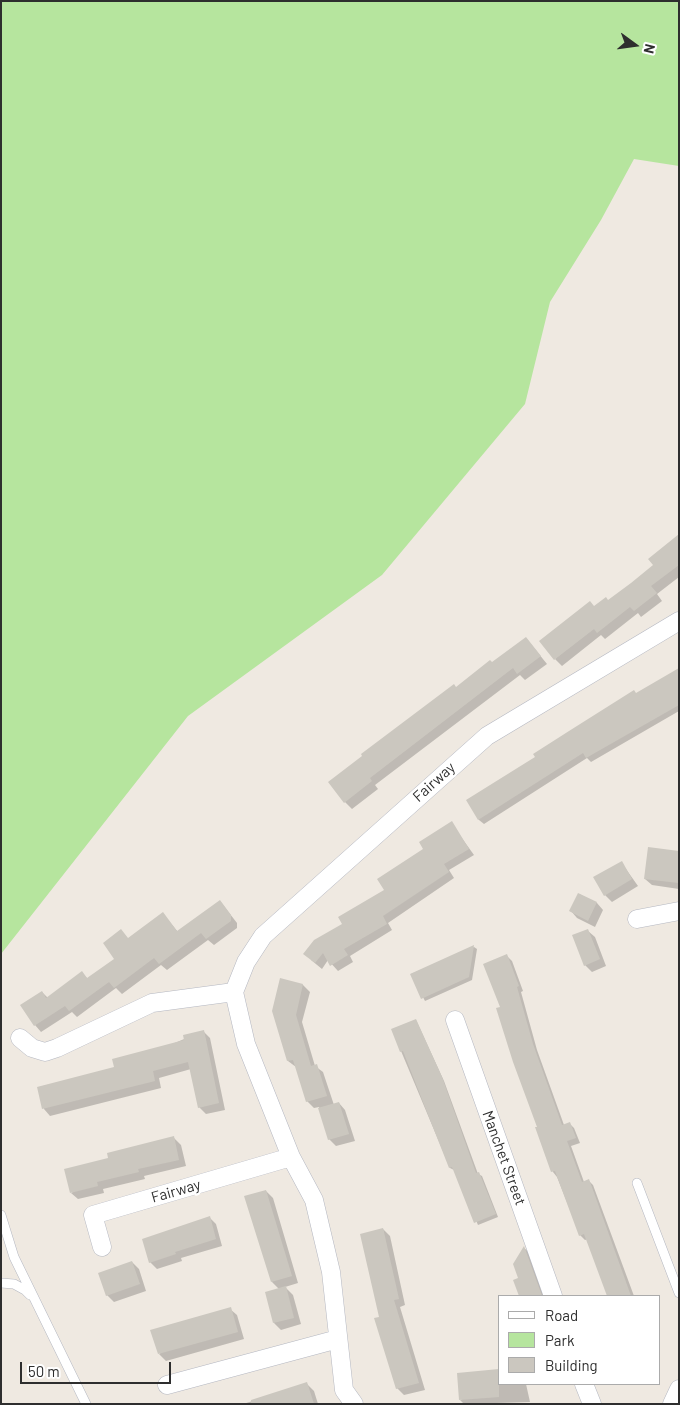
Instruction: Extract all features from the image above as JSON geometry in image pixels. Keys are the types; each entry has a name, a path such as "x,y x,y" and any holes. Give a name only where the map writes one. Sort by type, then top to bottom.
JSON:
{"street":[{"name":"Fairway","path":"234,992 246,962 263,936 487,736 679,622"},
{"path":"637,919 679,912"},
{"path":"20,1038 32,1048 45,1052 152,1003 234,992 246,1044 291,1157 314,1200 331,1272 338,1339 349,1397"},
{"name":"Manchet Street","path":"455,1020 553,1295"},
{"name":"Fairway","path":"102,1247 93,1215 291,1157"},
{"path":"167,1385 338,1339"},
{"path":"584,1385 592,1404"},
{"path":"672,1404 679,1389"}],"lane":[{"path":"637,1183 679,1293"},
{"path":"1,1215 14,1257 86,1404"},
{"path":"1,1283 14,1284 25,1290 38,1306"}],"green space":[{"path":"1,1 679,1 679,166 634,159 601,220 550,302 525,404 382,575 188,716 1,954"}],"building":[{"path":"679,534 679,565 651,586 657,593 634,611 630,607 597,633 594,629 554,660 539,641 590,601 594,606 606,597 608,600 631,583 653,565 648,559"},
{"path":"526,637 541,656 517,674 513,668 370,778 372,781 344,803 328,782 362,756 361,754 454,684 456,687 490,660 492,662"},
{"path":"679,668 679,705 586,758 583,753 478,820 466,800 535,757 533,754 634,690 636,693"},
{"path":"452,821 469,849 444,864 449,872 383,916 387,924 344,949 348,955 330,966 323,953 315,963 303,954 314,940 342,924 338,917 384,890 377,879 423,849 419,842"},
{"path":"648,847 679,851 679,883 644,879"},
{"path":"622,861 632,879 604,896 593,877"},
{"path":"578,893 597,902 588,921 569,911"},
{"path":"220,900 231,915 231,921 206,939 201,933 159,964 154,958 114,988 109,982 69,1011 65,1006 34,1026 20,1005 42,991 46,998 82,971 87,978 114,959 103,943 121,929 128,938 163,912 177,931"},
{"path":"588,929 600,959 584,966 572,935"},
{"path":"474,945 469,977 421,999 410,974"},
{"path":"507,954 519,986 517,987 533,1044 562,1125 570,1122 576,1138 567,1141 582,1182 589,1179 631,1295 607,1295 584,1234 579,1236 555,1171 551,1172 535,1127 537,1127 513,1062 496,1008 500,1007 483,964"},
{"path":"280,978 303,984 296,1015 311,1066 317,1064 327,1096 306,1102 293,1060 287,1061 272,1011"},
{"path":"416,1019 442,1077 476,1173 479,1172 496,1214 474,1223 452,1167 449,1168 403,1051 400,1052 391,1029"},
{"path":"204,1030 219,1103 198,1108 188,1062 153,1071 155,1081 42,1109 37,1087 114,1067 112,1059 184,1040 183,1035"},
{"path":"339,1102 349,1134 328,1140 318,1108"},
{"path":"174,1136 179,1160 138,1169 139,1172 97,1182 98,1186 70,1193 64,1169 108,1158 107,1153"},
{"path":"266,1190 292,1276 271,1282 244,1196"},
{"path":"210,1216 216,1239 175,1252 176,1254 149,1263 142,1239"},
{"path":"383,1228 399,1299 394,1300 419,1383 396,1389 374,1318 379,1317 360,1234"},
{"path":"524,1246 542,1295 519,1295 513,1280 518,1278 513,1264"},
{"path":"132,1261 140,1284 106,1296 98,1273"},
{"path":"286,1286 294,1318 273,1323 265,1292"},
{"path":"231,1307 238,1332 158,1354 150,1330"},
{"path":"498,1369 499,1397 459,1400 457,1373"},
{"path":"307,1382 314,1404 251,1404 251,1400"}]}
